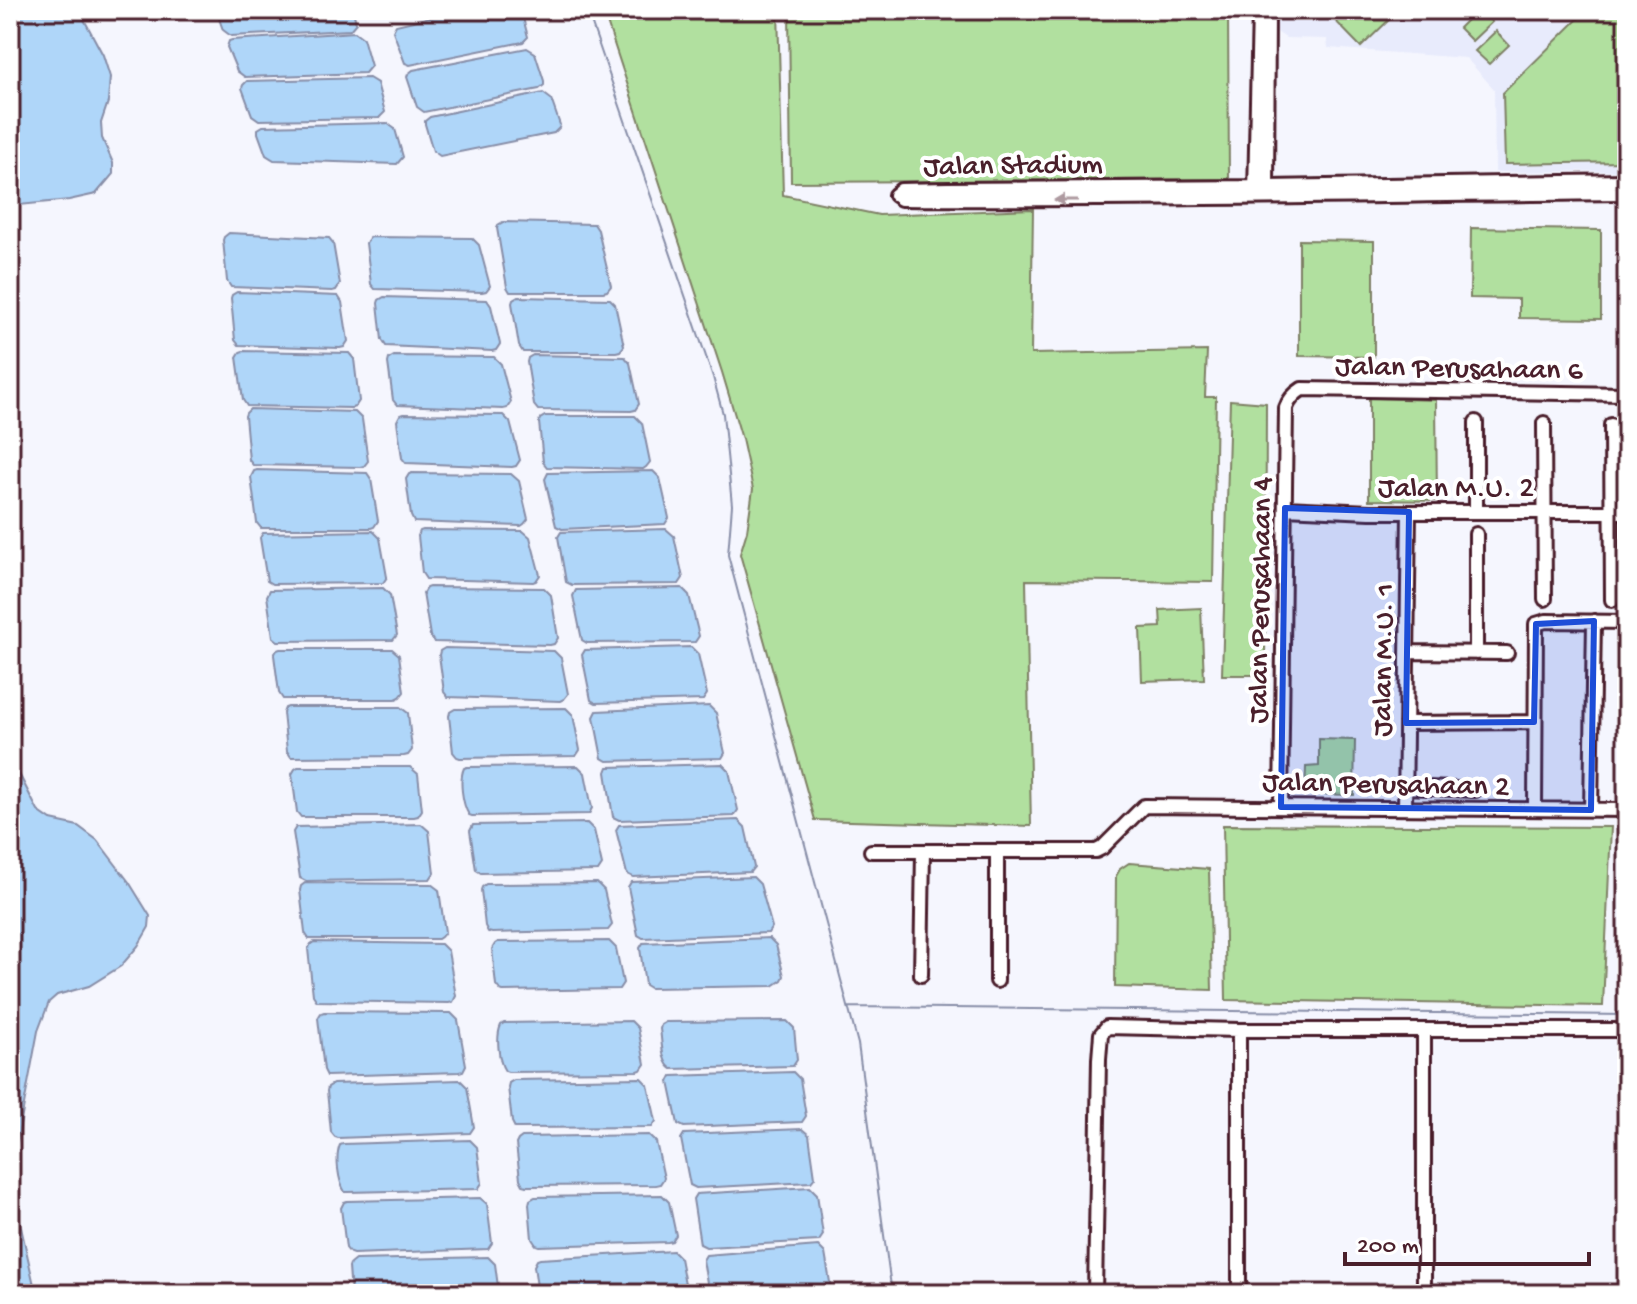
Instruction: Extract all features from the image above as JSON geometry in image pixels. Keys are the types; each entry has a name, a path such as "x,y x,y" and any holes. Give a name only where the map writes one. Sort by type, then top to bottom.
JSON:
{"street":[{"path":"1259,10 1261,192"},
{"path":"1261,192 1268,10"},
{"name":"Jalan Stadium","path":"1627,181 1261,192 1076,200 901,199 895,195 901,190 948,189 1261,192 1627,193"},
{"name":"Jalan Perusahaan 6","path":"1293,396 1302,389 1627,394"},
{"name":"Jalan Perusahaan 4","path":"1281,807 1286,408 1293,396"},
{"path":"1476,422 1476,512"},
{"path":"1544,423 1545,599"},
{"path":"1611,425 1612,600"},
{"name":"Jalan M.U. 2","path":"1285,508 1409,512 1627,512"},
{"name":"Jalan M.U. 1","path":"1405,808 1409,512"},
{"path":"1476,534 1476,653"},
{"path":"1591,810 1594,621"},
{"path":"1535,809 1536,624 1627,622"},
{"path":"1407,652 1507,653"},
{"path":"1406,723 1535,722"},
{"path":"1405,787 1475,790"},
{"name":"Jalan Perusahaan 2","path":"997,852 1096,851 1144,806 1627,810"},
{"path":"871,851 997,852 997,981"},
{"path":"921,975 923,851"},
{"path":"1095,1294 1102,1030 1111,1026 1239,1030 1627,1030"},
{"path":"1239,1030 1239,1294"},
{"path":"1424,1030 1424,1294"}],"highlighted area":[{"path":"1285,508 1409,512 1406,723 1534,722 1536,624 1594,621 1591,810 1281,807"}],"shaded area":[{"path":"1277,10 1627,10 1627,171 1495,172 1494,89 1466,58 1328,48 1327,39 1286,38 1277,32"}],"green space":[{"path":"603,10 778,10 783,195 879,215 1033,209 1031,354 1207,351 1205,397 1216,397 1213,582 1026,580 1031,826 815,820 740,554 753,489 742,439"},
{"path":"789,10 1228,10 1229,179 791,182"},
{"path":"1325,10 1387,10 1393,16 1361,47"},
{"path":"1477,10 1492,22 1472,41 1459,28"},
{"path":"1587,10 1627,10 1627,162 1505,164 1503,93"},
{"path":"1496,31 1509,45 1489,64 1475,51"},
{"path":"1471,228 1601,230 1601,319 1519,318 1519,299 1470,298"},
{"path":"1299,240 1374,241 1374,357 1299,356"},
{"path":"1369,398 1436,400 1437,501 1369,500"},
{"path":"1230,400 1266,403 1265,675 1222,675"},
{"path":"1201,608 1204,679 1142,681 1140,628 1161,627 1160,610"},
{"path":"1319,739 1355,740 1354,795 1305,794 1306,767 1319,766"},
{"path":"1223,825 1611,827 1603,1006 1226,1000"},
{"path":"1129,863 1209,869 1212,990 1115,987 1116,876"}],"water":[{"path":"10,10 79,10 103,55 110,77 108,102 101,123 102,138 113,163 113,174 96,194 10,206"},
{"path":"216,10 353,10 356,23 350,30 231,36 223,30"},
{"path":"460,10 521,10 528,37 523,42 410,65 405,63 393,31 396,25"},
{"path":"355,32 363,38 371,66 365,73 245,77 237,71 227,47 232,40"},
{"path":"527,48 535,53 544,81 539,89 424,112 417,107 407,77 413,70"},
{"path":"369,78 377,83 385,112 379,118 259,120 252,115 242,88 247,81"},
{"path":"543,93 551,99 560,125 554,133 440,156 433,151 425,124 430,117"},
{"path":"387,123 395,129 403,157 397,164 274,160 266,155 258,133 263,126"},
{"path":"503,222 594,224 611,286 603,292 510,292 497,228"},
{"path":"229,233 329,238 333,243 340,284 332,291 231,287 227,281 223,240"},
{"path":"372,237 472,238 479,245 490,286 482,292 375,289 371,284 366,243"},
{"path":"237,292 338,296 342,302 348,341 340,348 239,345 235,340 231,298"},
{"path":"384,297 487,300 500,344 492,351 386,346 382,340 378,303"},
{"path":"518,297 610,299 615,304 624,346 616,352 523,352 519,346 512,303"},
{"path":"243,351 349,353 354,359 359,401 351,408 247,406 243,400 237,357"},
{"path":"533,355 625,357 630,363 639,404 631,411 538,410 534,405 527,362"},
{"path":"394,356 494,357 501,364 511,402 503,409 397,405 393,400 388,363"},
{"path":"250,409 355,412 362,419 368,461 360,467 253,465 249,460 245,416"},
{"path":"403,414 503,415 510,422 520,460 512,467 406,463 402,458 397,421"},
{"path":"545,416 635,416 642,423 650,462 643,469 547,467 543,462 539,422"},
{"path":"257,470 367,473 371,479 378,521 371,528 261,528 257,523 251,477"},
{"path":"653,471 660,478 669,518 665,524 562,529 556,526 545,479 548,473"},
{"path":"412,473 511,474 519,481 528,519 521,526 414,522 406,479"},
{"path":"666,529 674,536 683,578 679,584 572,585 566,582 558,537 561,532"},
{"path":"423,530 523,531 530,537 540,575 533,582 426,579 422,573 418,536"},
{"path":"373,531 380,538 387,577 383,583 272,584 267,581 260,538 263,533"},
{"path":"429,587 544,588 551,595 558,638 550,645 434,642 430,636 423,593"},
{"path":"383,588 390,595 397,635 393,640 278,641 273,637 267,596 270,590"},
{"path":"682,588 689,595 699,636 695,642 587,643 582,640 573,596 576,590"},
{"path":"691,647 698,654 707,694 703,700 596,703 591,700 582,655 585,650"},
{"path":"445,648 554,651 561,658 568,694 560,701 448,697 444,692 439,655"},
{"path":"280,649 392,649 399,655 404,692 396,699 283,699 279,693 274,655"},
{"path":"709,706 716,713 725,753 722,758 607,761 602,758 594,717 597,711"},
{"path":"288,707 400,707 408,713 412,750 404,756 291,757 287,751 283,713"},
{"path":"566,708 573,715 580,750 576,756 460,758 453,752 449,716 455,709"},
{"path":"10,750 38,811 51,820 78,826 97,840 150,916 149,927 138,946 121,966 89,986 57,995 49,1002 38,1031 13,1163 16,1205 36,1294 10,1294"},
{"path":"722,764 729,771 738,810 734,816 619,820 613,817 606,772 608,767"},
{"path":"578,766 585,773 592,808 589,814 469,815 463,798 464,768"},
{"path":"298,767 410,767 418,774 422,810 414,817 301,817 297,812 292,774"},
{"path":"738,820 745,827 754,867 750,872 633,877 627,874 616,830 619,825"},
{"path":"587,823 594,830 602,865 598,871 481,873 476,870 470,831 473,825"},
{"path":"421,824 429,831 434,873 430,879 306,881 300,878 293,832 296,827"},
{"path":"753,877 760,884 772,927 768,933 643,938 638,935 628,887 631,882"},
{"path":"305,883 431,884 439,890 445,932 438,939 309,939 305,933 300,890"},
{"path":"597,883 604,890 612,925 608,930 492,933 485,926 481,890 486,884"},
{"path":"769,938 776,945 784,976 773,986 650,988 645,985 640,948 643,943"},
{"path":"609,941 616,948 623,983 619,989 503,991 496,985 492,949 498,942"},
{"path":"314,942 441,944 448,951 456,996 449,1003 317,1001 313,995 308,949"},
{"path":"324,1012 451,1013 458,1020 466,1065 459,1072 327,1076 318,1018"},
{"path":"631,1021 638,1028 645,1064 638,1071 508,1072 501,1061 499,1035 504,1023"},
{"path":"787,1021 794,1028 797,1060 793,1066 672,1069 664,1057 660,1029 666,1022"},
{"path":"793,1072 800,1079 806,1116 802,1122 684,1127 678,1124 669,1082 672,1076"},
{"path":"641,1078 648,1085 656,1121 652,1127 515,1128 512,1122 508,1087 514,1080"},
{"path":"460,1080 467,1087 474,1127 470,1133 338,1138 331,1132 327,1091 333,1084"},
{"path":"802,1129 809,1135 815,1177 811,1182 696,1188 690,1185 681,1139 684,1134"},
{"path":"649,1135 656,1142 664,1178 660,1184 527,1186 520,1179 516,1144 522,1137"},
{"path":"470,1140 477,1147 482,1183 478,1189 345,1192 341,1182 338,1156 343,1144"},
{"path":"810,1187 817,1194 823,1235 819,1241 706,1247 700,1244 693,1199 696,1194"},
{"path":"662,1195 669,1202 676,1235 672,1241 539,1246 532,1239 529,1204 535,1197"},
{"path":"480,1198 487,1204 492,1243 488,1249 353,1254 346,1248 341,1208 344,1202"},
{"path":"818,1246 825,1253 832,1294 709,1294 703,1260 706,1255"},
{"path":"673,1251 680,1258 687,1294 538,1294 534,1266 540,1259"},
{"path":"488,1257 495,1264 499,1294 351,1294 349,1267 355,1260"}],"waterway":[{"path":"587,10 723,414 732,505 728,555 858,1044 892,1294"},
{"path":"848,1007 1627,1015"}]}
